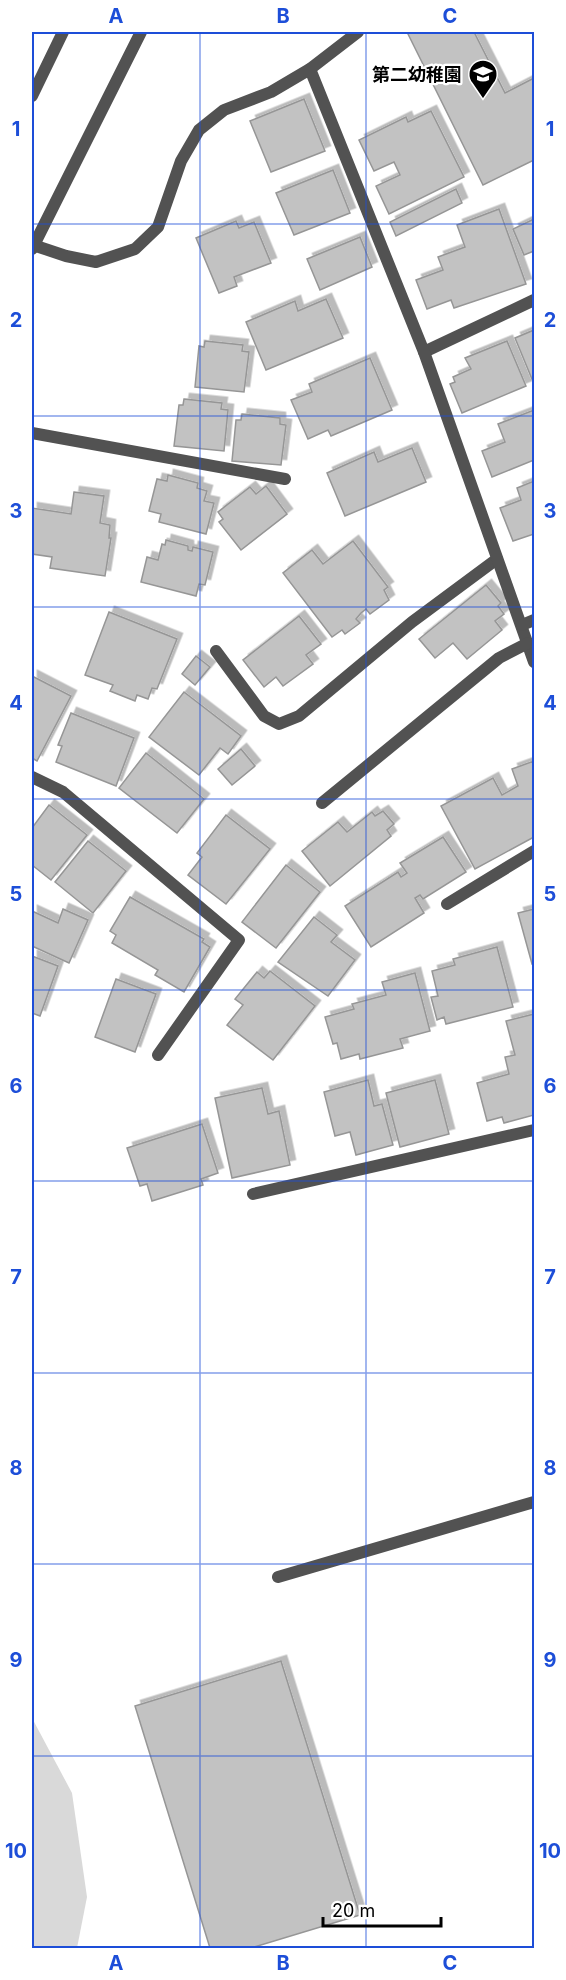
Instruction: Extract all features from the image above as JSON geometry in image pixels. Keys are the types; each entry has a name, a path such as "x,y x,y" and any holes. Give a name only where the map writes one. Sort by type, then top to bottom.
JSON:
{"street":[{"path":"32,96 63,32"},
{"path":"141,32 32,247 96,262 135,249 158,227 181,161 199,130 224,110 271,92 310,69 358,32"},
{"path":"310,69 424,352 534,662"},
{"path":"424,352 534,300"},
{"path":"32,433 285,479"},
{"path":"216,651 264,716 279,724 299,716 412,622 497,559"},
{"path":"522,625 534,620"},
{"path":"322,803 499,658 528,643"},
{"path":"32,777 63,792 239,940 158,1055"},
{"path":"447,904 534,851"},
{"path":"253,1194 534,1130"},
{"path":"278,1577 534,1502"}],"shaded area":[{"path":"32,1718 72,1793 87,1897 77,1948 32,1948"}],"building":[{"name":"第二幼稚園","path":"407,32 474,32 505,93 534,78 534,160 483,185"},
{"path":"304,99 325,151 271,172 250,121"},
{"path":"431,111 464,177 389,214 376,186 400,175 394,162 374,171 359,140 406,117 408,122"},
{"path":"333,170 350,213 294,235 276,193"},
{"path":"456,189 462,203 396,236 390,222"},
{"path":"499,209 526,284 454,308 451,300 427,309 416,280 443,270 438,257 465,247 457,225"},
{"path":"534,219 534,251 524,255 513,229"},
{"path":"236,221 239,228 254,222 271,263 234,277 237,286 219,293 196,238"},
{"path":"360,237 372,267 320,290 307,259"},
{"path":"326,299 343,338 266,370 246,322 295,301 298,311"},
{"path":"534,330 534,384 515,338"},
{"path":"205,341 243,345 242,351 249,352 244,392 195,387 199,346 204,347"},
{"path":"507,341 526,386 462,413 450,384 455,382 453,377 471,369 465,358"},
{"path":"370,358 392,410 331,436 328,430 308,439 291,400 312,392 309,384"},
{"path":"184,399 222,403 221,409 228,410 224,451 174,446 179,405 183,405"},
{"path":"534,410 534,460 492,477 482,451 505,442 498,424"},
{"path":"242,414 280,418 280,424 286,425 281,465 232,461 236,420 241,420"},
{"path":"412,448 426,482 345,516 327,473 374,452 378,462"},
{"path":"168,475 198,483 197,488 207,491 204,501 214,503 206,534 159,522 161,514 149,511 157,479 167,481"},
{"path":"534,481 534,534 513,541 500,508 521,500 517,488"},
{"path":"266,486 287,514 241,550 219,522 223,519 218,512 250,487 256,494"},
{"path":"74,492 104,496 100,523 110,525 109,538 111,538 105,576 50,568 52,557 32,554 32,508 71,514"},
{"path":"166,540 188,546 188,550 192,551 193,547 213,552 205,585 199,584 196,596 141,582 147,557 158,560 162,544 165,545"},
{"path":"353,541 388,587 384,590 389,600 370,614 366,609 356,619 360,623 345,634 342,630 332,637 283,573 312,550 323,564"},
{"path":"486,585 501,603 498,606 504,614 495,621 502,630 467,659 453,643 435,658 419,639"},
{"path":"109,612 177,639 157,689 152,688 148,699 137,695 135,701 110,691 113,685 85,675"},
{"path":"299,616 321,644 306,655 313,664 283,686 276,677 264,687 243,660"},
{"path":"196,656 210,667 195,685 182,674"},
{"path":"32,676 71,696 37,761 32,758"},
{"path":"184,692 241,736 228,754 220,748 199,775 149,737"},
{"path":"71,713 134,738 116,786 56,762 62,746 58,745"},
{"path":"241,749 255,766 232,785 218,769"},
{"path":"146,753 204,799 177,833 119,788"},
{"path":"534,761 534,837 475,869 441,806 493,778 502,795 518,786 512,769"},
{"path":"49,805 87,835 51,880 32,865 32,828"},
{"path":"383,811 394,824 387,830 391,836 330,886 302,851 338,822 347,832 372,812 375,816"},
{"path":"226,815 270,849 226,904 188,875 202,857 197,853"},
{"path":"443,837 466,872 423,899 420,895 415,898 424,913 371,947 345,906 398,872 401,877 407,873 400,863"},
{"path":"88,841 126,871 93,913 55,882"},
{"path":"286,865 320,892 276,948 242,922"},
{"path":"130,897 204,939 202,942 210,947 184,992 155,975 158,970 112,943 116,935 110,931"},
{"path":"63,909 88,920 69,963 32,946 32,911 58,923"},
{"path":"534,909 534,963 532,964 518,913"},
{"path":"314,917 337,935 331,942 355,960 328,996 278,962"},
{"path":"497,947 513,1007 446,1024 444,1017 437,1020 431,997 438,996 432,971 455,965 453,959"},
{"path":"32,956 58,966 40,1016 32,1013"},
{"path":"270,971 315,1006 273,1060 227,1025 243,1005 235,999 257,972 264,978"},
{"path":"415,973 430,1031 400,1039 403,1048 360,1059 359,1054 341,1059 337,1043 333,1044 325,1017 354,1009 352,1004 386,995 382,982"},
{"path":"116,979 156,994 135,1052 95,1037"},
{"path":"534,1014 534,1115 504,1123 502,1117 487,1121 477,1083 509,1074 505,1057 515,1055 506,1021"},
{"path":"368,1080 374,1106 382,1104 393,1145 356,1155 350,1132 335,1136 324,1092"},
{"path":"435,1080 449,1134 400,1147 386,1093"},
{"path":"262,1088 268,1114 279,1111 290,1165 232,1178 215,1098"},
{"path":"202,1124 218,1173 201,1179 203,1185 152,1201 147,1184 140,1186 127,1148"},
{"path":"281,1661 360,1915 251,1948 210,1948 135,1706"}],"place":[{"name":"第二幼稚園","path":"483,100"}]}
